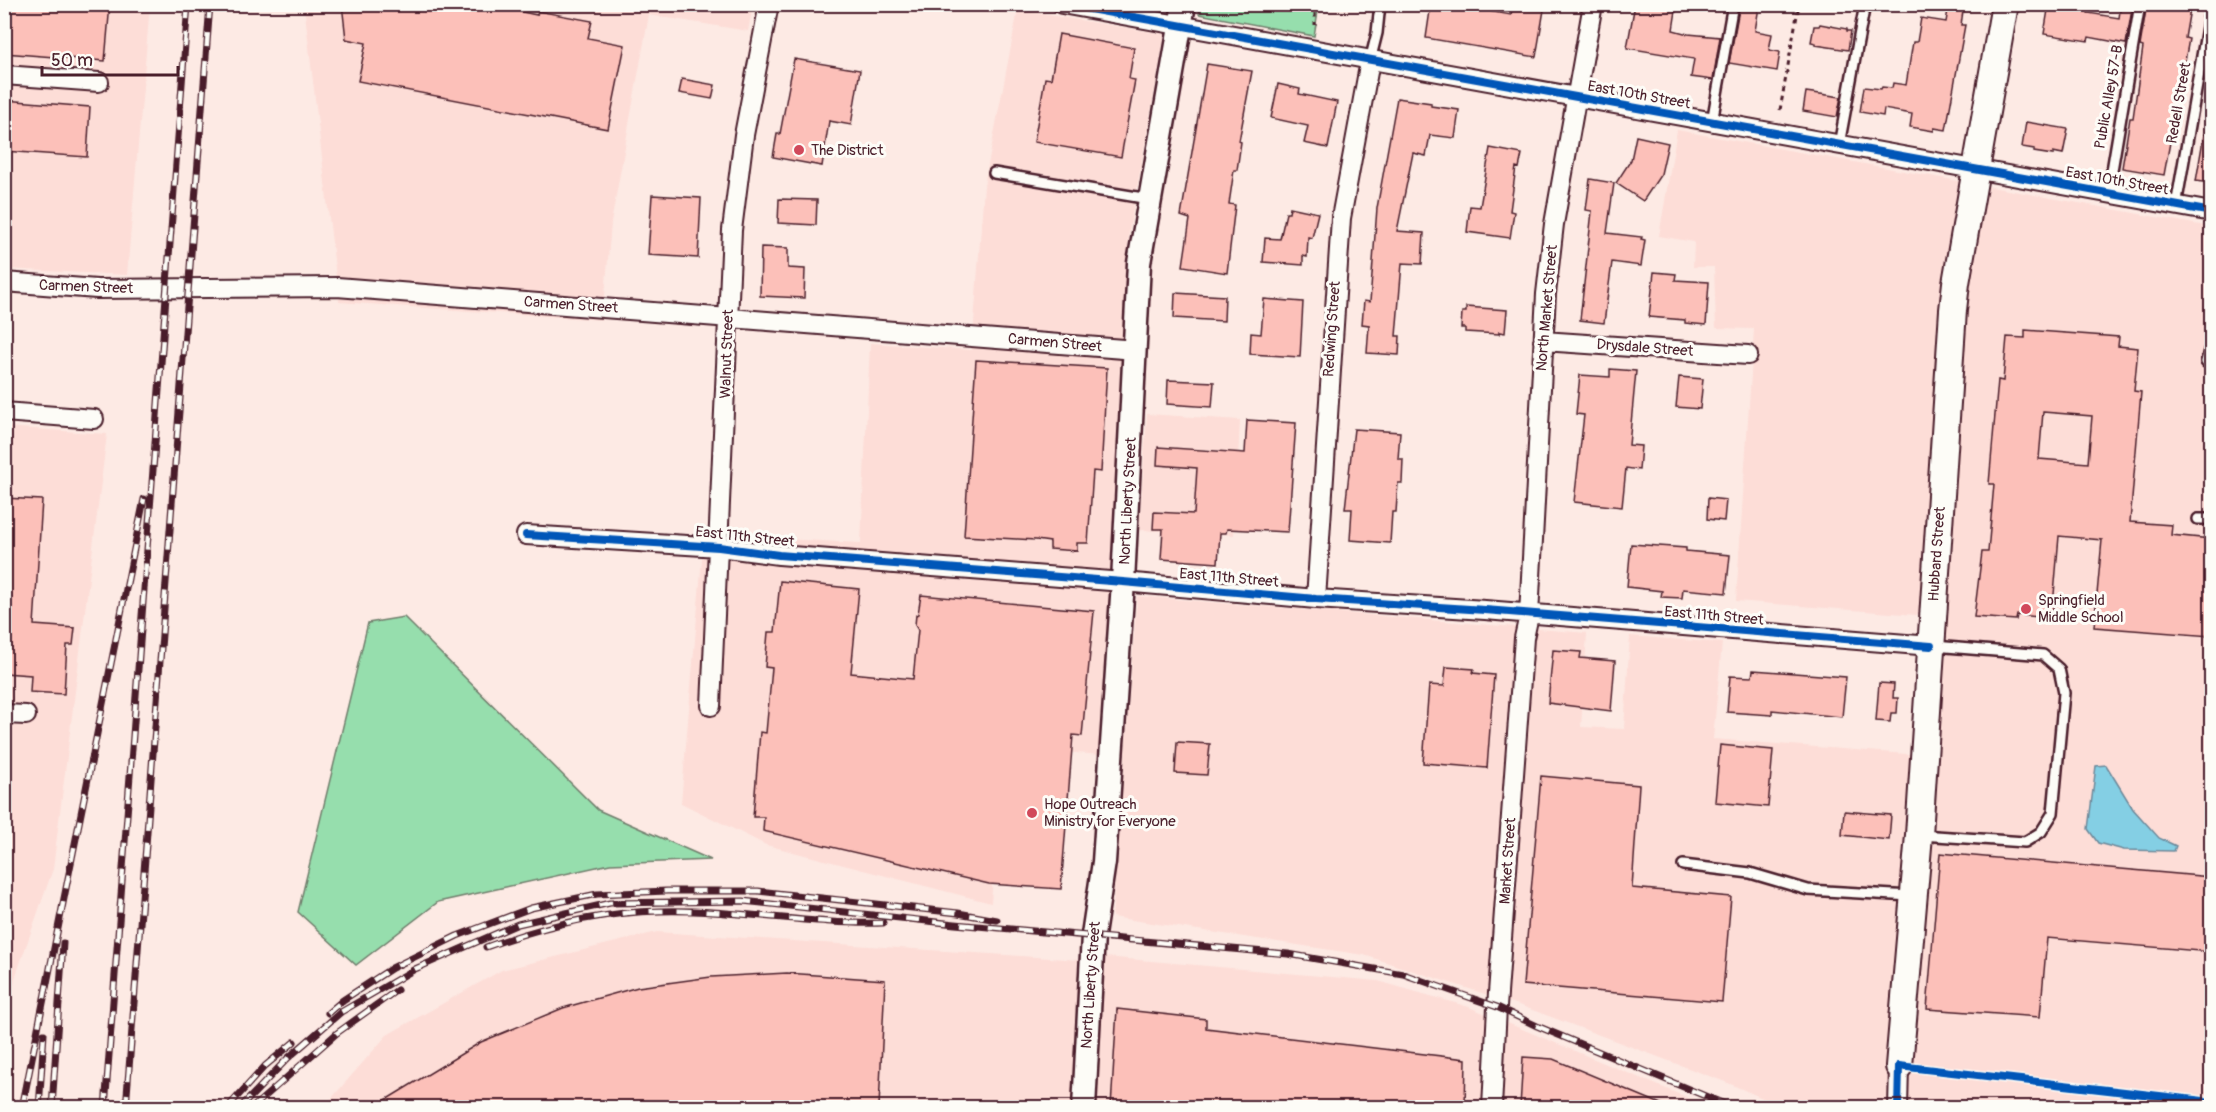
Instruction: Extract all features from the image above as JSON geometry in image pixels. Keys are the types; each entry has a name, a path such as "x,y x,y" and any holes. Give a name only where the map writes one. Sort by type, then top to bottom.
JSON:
{"main road":[{"name":"Hubbard Street","path":"1899,1066 1919,835 1953,310 2005,4"}],"street":[{"name":"Walnut Street","path":"711,706 732,230 744,135 769,4"},
{"name":"East 10th Street","path":"1062,4 1182,15 1370,61 2211,212"},
{"name":"North Market Street","path":"1529,615 1546,294 1554,224 1593,4"},
{"name":"North Liberty Street","path":"1084,1107 1093,935 1104,862 1123,582 1139,263 1182,15"},
{"name":"Redwing Street","path":"1316,599 1341,218 1370,61"},
{"path":"4,75 99,82"},
{"name":"Carmen Street","path":"4,282 97,289 337,287 729,316 1136,350"},
{"name":"Drysdale Street","path":"1543,341 1748,355"},
{"path":"4,412 94,418"},
{"name":"East 11th Street","path":"526,535 719,547 791,556 1316,599 1931,646"},
{"name":"Market Street","path":"1492,1107 1497,1007 1524,638 1529,615"},
{"path":"4,714 26,715"},
{"name":"Hubbard Street","path":"1898,1107 1899,1066"}],"lane":[{"path":"1370,61 1377,33 1380,4"},
{"path":"1712,122 1733,4"},
{"path":"1839,145 1864,4"},
{"name":"Public Alley 57-B","path":"2108,194 2140,4"},
{"name":"Redell Street","path":"2176,206 2211,4"},
{"path":"994,173 1149,199"},
{"path":"2211,340 2206,362 2211,362"},
{"path":"2198,519 2211,519"},
{"path":"1919,835 2025,842 2041,832 2054,813 2064,693 2059,669 2043,655 1931,646"},
{"path":"1683,865 1750,873 1808,890 1914,896"}],"path":[{"path":"1315,4 1315,25"},
{"path":"1780,110 1799,4"}],"shaded area":[{"path":"4,5 150,5 127,275 5,269"},
{"path":"304,5 753,5 748,31 649,15 611,223 603,320 339,302"},
{"path":"1018,10 1165,34 1129,232 1101,755 1003,747 991,903 766,845 681,803 704,535 861,543 870,343 972,350 984,186"},
{"path":"1677,130 2211,227 2211,1107 1783,1107 1728,1083 1519,1005 1364,955 1112,917 1137,596 1587,633 1581,727 1624,729 1630,636 1722,643 1713,739 1933,756 1943,617 1736,601 1754,329 1716,328 1714,267 1693,267 1694,242 1659,236"},
{"path":"1147,414 1240,420 1234,535 1139,530"},
{"path":"5,427 107,434 53,869 15,978 5,1047"},
{"path":"657,932 1080,960 1073,1107 323,1108 387,1035 502,970"},
{"path":"1105,957 1378,981 1469,1007 1710,1107 1096,1108"}],"green space":[{"path":"1201,4 1319,5 1314,36 1199,14"},
{"path":"404,617 598,810 711,860 610,864 438,902 356,965 298,912 368,623"}],"water":[{"path":"2106,765 2133,809 2159,838 2176,846 2174,851 2124,850 2098,843 2088,829 2096,766"}],"building":[{"path":"4,4 110,4 105,61 4,53"},
{"path":"342,4 484,4 537,15 538,11 592,21 588,38 625,45 608,129 358,81 366,43 346,39"},
{"path":"1431,4 1448,4 1511,15 1513,4 1545,4 1536,57 1426,38"},
{"path":"1635,4 1677,4 1673,30 1720,37 1713,80 1691,77 1694,59 1627,48"},
{"path":"1740,4 1759,7 1755,31 1772,34 1769,50 1780,52 1777,71 1729,63"},
{"path":"1949,4 1964,4 1961,25 1965,25 1946,130 1934,128 1934,131 1910,127 1912,114 1884,109 1883,116 1860,112 1864,87 1881,89 1882,87 1892,88 1893,83 1906,85 1913,42 1917,42 1921,18 1946,22"},
{"path":"2049,4 2090,4 2088,13 2119,18 2121,4 2133,4 2126,44 2089,37 2088,41 2044,34"},
{"path":"2147,4 2190,9 2185,38 2189,39 2164,175 2122,168 2130,118 2133,118 2143,47 2140,46"},
{"path":"1820,24 1851,31 1848,50 1816,45 1811,42 1814,26"},
{"path":"1059,34 1134,48 1129,79 1135,80 1121,157 1034,142 1045,78 1051,79"},
{"path":"794,59 860,70 851,125 829,121 822,166 773,157 777,134 780,134"},
{"path":"1207,64 1252,71 1239,141 1241,142 1237,170 1234,170 1229,204 1235,205 1227,273 1183,266 1190,219 1181,216"},
{"path":"682,79 715,85 712,99 679,93"},
{"path":"1278,84 1300,89 1299,94 1337,102 1328,148 1304,143 1308,126 1271,118"},
{"path":"1806,92 1841,97 1837,117 1803,111"},
{"path":"1397,98 1459,110 1455,138 1430,135 1426,156 1413,153 1397,231 1424,233 1422,264 1402,263 1396,336 1400,336 1399,355 1367,353 1369,325 1362,324 1364,301 1370,302 1377,208"},
{"path":"4,100 90,107 87,157 4,151"},
{"path":"2026,122 2068,129 2063,154 2034,152 2034,149 2022,147"},
{"path":"2204,134 2211,135 2211,183 2196,181"},
{"path":"1636,136 1668,143 1661,174 1643,201 1616,183 1631,160"},
{"path":"1490,148 1522,154 1519,168 1516,167 1510,211 1514,212 1510,238 1467,232 1470,206 1480,207"},
{"path":"1590,179 1614,183 1607,233 1642,237 1641,239 1645,240 1641,266 1612,262 1604,323 1580,320 1592,211 1586,210"},
{"path":"652,195 701,198 698,258 648,255"},
{"path":"779,199 817,200 816,225 778,223"},
{"path":"1290,207 1318,213 1312,238 1308,237 1307,257 1303,256 1303,265 1263,262 1265,238 1280,239 1286,213 1289,213"},
{"path":"761,247 788,248 788,268 805,269 804,298 760,296"},
{"path":"1654,272 1676,274 1675,280 1709,282 1706,325 1685,323 1685,320 1649,317"},
{"path":"1175,293 1225,296 1224,321 1174,318"},
{"path":"1264,299 1303,302 1300,357 1250,354 1251,333 1261,334"},
{"path":"1466,307 1507,310 1505,333 1465,332 1465,328 1461,328 1462,312 1466,312"},
{"path":"2025,330 2119,337 2118,346 2138,348 2134,391 2141,392 2130,522 2172,525 2171,535 2211,539 2209,581 2211,581 2211,636 2094,627 2102,540 2059,536 2052,618 2017,615 2016,620 1974,617 1982,552 1988,552 1994,484 1989,484 1998,380 2003,381 2007,337 2025,338","holes":["2043,412 2092,416 2088,463 2039,459"]},
{"path":"976,360 1107,368 1101,472 1093,471 1088,543 1077,543 1077,551 1050,549 1050,542 1036,540 964,536"},
{"path":"1610,369 1636,371 1629,445 1641,446 1639,470 1626,468 1622,507 1574,502 1584,415 1576,414 1580,375 1610,377"},
{"path":"1679,377 1703,379 1700,409 1676,407"},
{"path":"1168,380 1214,382 1212,407 1167,404"},
{"path":"1247,420 1296,423 1288,532 1227,529 1226,533 1220,533 1218,563 1161,559 1163,529 1153,529 1154,512 1194,514 1197,468 1157,465 1158,447 1245,453"},
{"path":"1354,429 1400,432 1398,459 1403,459 1402,483 1398,483 1396,512 1392,512 1390,543 1350,540 1352,509 1345,509"},
{"path":"4,498 42,500 34,625 75,628 73,645 67,645 64,694 30,692 31,675 4,673"},
{"path":"1708,498 1726,500 1724,521 1707,519"},
{"path":"1631,544 1686,548 1686,551 1730,555 1726,593 1683,589 1682,598 1661,597 1662,591 1627,587"},
{"path":"780,581 859,589 851,673 913,679 918,630 915,625 921,595 1094,611 1082,736 1073,735 1061,889 989,884 763,831 764,817 753,817 760,732 766,733 772,668 765,667 768,632 775,632"},
{"path":"1553,650 1581,652 1580,658 1615,661 1611,711 1548,703"},
{"path":"1446,667 1474,669 1473,673 1494,675 1487,768 1423,763 1429,685 1444,686"},
{"path":"1753,670 1846,677 1842,717 1772,710 1772,715 1727,712 1730,676 1752,677"},
{"path":"1879,683 1894,684 1893,698 1898,698 1897,713 1891,713 1890,722 1876,721"},
{"path":"1177,742 1210,744 1207,775 1175,773"},
{"path":"1720,745 1773,750 1768,807 1715,802"},
{"path":"1541,776 1639,785 1632,888 1731,897 1722,1002 1523,985"},
{"path":"1844,811 1891,815 1889,840 1842,835"},
{"path":"1940,853 2211,877 2211,952 2047,938 2040,1017 1927,1009"},
{"path":"787,973 885,980 879,1107 374,1107 481,1042 563,1008 638,987 711,977"},
{"path":"1117,1009 1206,1019 1206,1028 1466,1059 1465,1107 1111,1107"},
{"path":"1523,1057 1553,1059 1668,1107 1520,1107"}],"railway":[{"path":"105,1108 188,4"},
{"path":"126,1108 210,4"},
{"path":"22,1108 144,499"},
{"path":"328,1013 343,1000 392,968 457,936 531,908 597,894 758,891 958,913 997,920"},
{"path":"240,1108 288,1058 341,1012 415,969 518,924 610,903 743,901 955,924 1288,954 1403,974 1497,1007 1734,1108"},
{"path":"486,947 571,922 638,912 716,912 827,922 883,923"},
{"path":"52,1108 63,943"},
{"path":"252,1108 337,1033 397,990"},
{"path":"39,1108 44,1034"},
{"path":"227,1108 265,1066 294,1042"}],"cycle path":[{"path":"1062,4 2212,212"},
{"path":"526,535 719,547 779,555 1316,599 1485,610 1931,646"},
{"path":"1898,1108 1899,1066 2212,1102"}],"place":[{"name":"The District","path":"799,150"},
{"name":"Springfield Middle School","path":"2026,609"},
{"name":"Hope Outreach Ministry for Everyone","path":"1032,813"}]}
